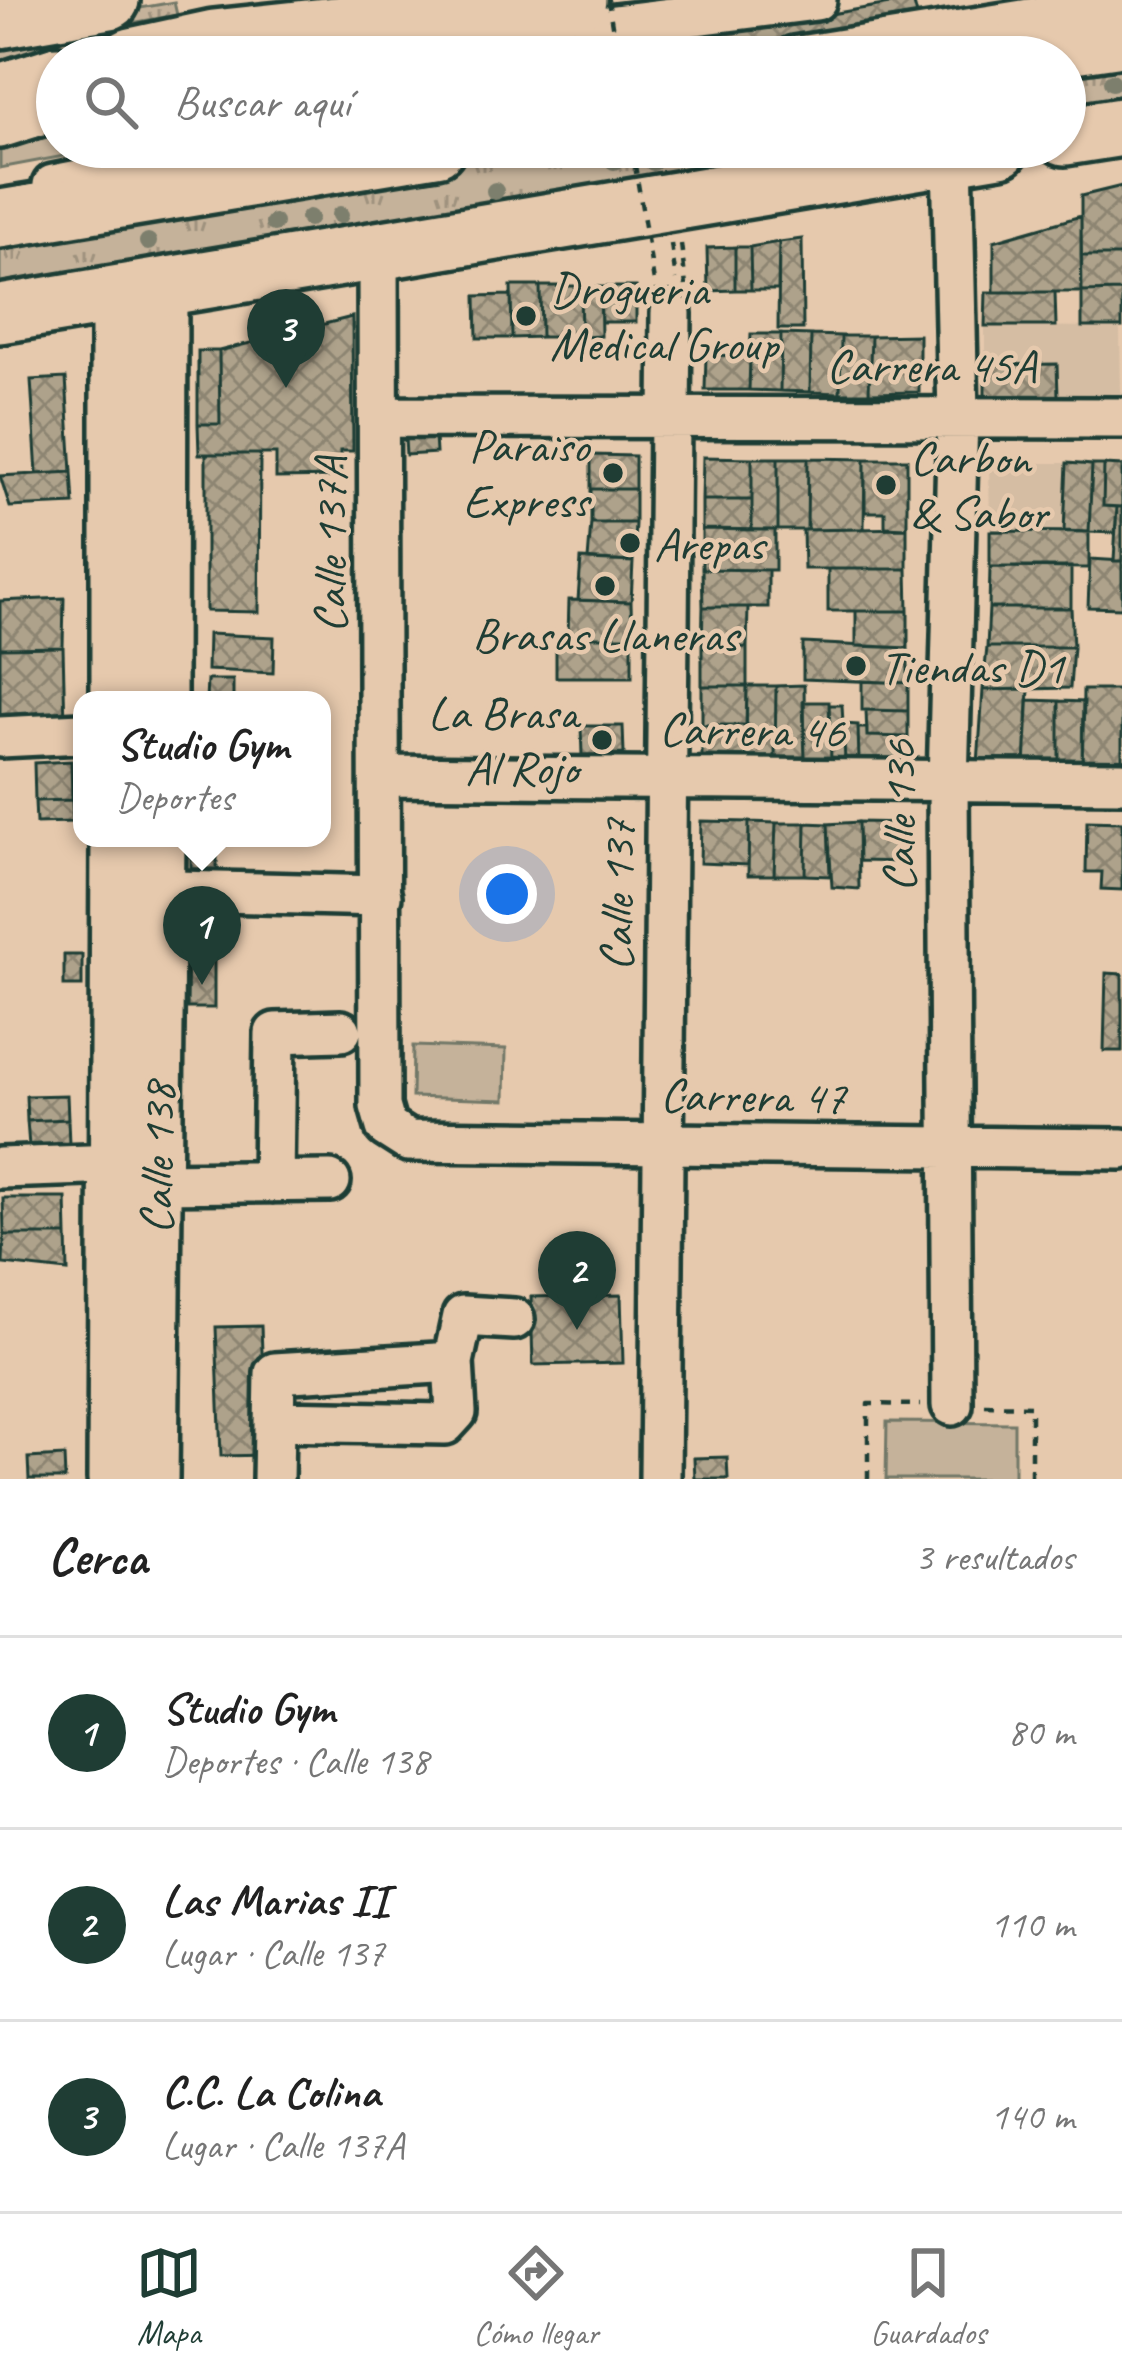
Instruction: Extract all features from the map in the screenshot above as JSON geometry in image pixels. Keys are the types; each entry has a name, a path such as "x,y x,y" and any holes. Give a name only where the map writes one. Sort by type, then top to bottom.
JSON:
{"highway":[{"path":"0,19 110,0"},
{"path":"242,36 577,0"},
{"path":"1086,42 1122,37"},
{"path":"0,93 36,82"},
{"path":"1086,123 1122,124"},
{"path":"1086,132 1122,124"},
{"path":"0,219 309,168"},
{"path":"0,314 873,168"}],"main road":[{"path":"117,691 139,290"},
{"path":"139,290 160,691"},
{"name":"Calle 138","path":"121,847 138,891 136,1173 152,1479"},
{"name":"Calle 138","path":"138,891 155,847"},
{"name":"Calle 138","path":"114,1479 136,1173"}],"street":[{"path":"527,36 816,0"},
{"path":"924,36 1122,4"},
{"path":"0,128 36,117"},
{"path":"110,172 119,168"},
{"path":"0,193 131,168"},
{"name":"Calle 136","path":"952,1405 948,783 958,415 975,168"},
{"name":"Calle 137A","path":"378,250 380,1106 386,1127"},
{"name":"Calle 137","path":"660,1479 671,313"},
{"name":"Carrera 45A","path":"379,417 1122,418"},
{"path":"0,737 73,733"},
{"name":"Carrera 46","path":"381,776 1122,782"},
{"path":"138,891 381,896"},
{"path":"273,1182 275,1033 341,1031"},
{"name":"Carrera 47","path":"386,1127 408,1141 1122,1149"},
{"path":"0,1168 330,1181"},
{"path":"274,1421 445,1424 456,1412 453,1362 463,1316 514,1319"},
{"path":"273,1479 275,1373 453,1362"}],"path":[{"path":"608,0 614,36"},
{"path":"635,168 657,300 677,296 671,244 681,242 688,310 671,313"}],"shaded area":[{"path":"985,326 1120,327 1121,397 1058,396 1056,364 985,365"},
{"path":"989,463 1067,463 1064,531 990,531"}],"green space":[{"path":"174,2 177,15 71,36 36,36 36,48 0,60 0,33"},
{"path":"1122,55 1122,107 1086,109 1086,61"},
{"path":"36,130 36,161 0,168 0,140"},
{"path":"427,168 769,168 0,305 0,237"},
{"path":"413,1046 506,1049 505,1100 412,1097"},
{"path":"887,1422 1014,1423 1014,1479 886,1479"}],"building":[{"path":"913,0 919,23 840,36 708,35"},
{"path":"1122,186 1122,256 1081,256 1081,196"},
{"path":"1081,216 1082,292 994,292 994,241"},
{"path":"802,239 803,329 778,329 779,242"},
{"path":"779,242 778,290 751,290 750,247"},
{"path":"735,247 735,290 708,291 707,248"},
{"path":"735,247 750,247 751,290 735,290"},
{"path":"1081,256 1122,256 1122,291 1082,292"},
{"name":"Drogueria Medical Group","path":"511,286 540,286 541,337 512,338"},
{"path":"540,286 580,286 581,337 541,337"},
{"path":"580,286 600,287 601,336 581,337"},
{"path":"600,287 636,287 636,322 601,322"},
{"path":"1122,291 1122,327 1082,327 1082,292"},
{"path":"986,292 1055,292 1056,326 985,326"},
{"path":"511,295 512,338 477,338 476,296"},
{"path":"352,317 353,451 340,451 341,477 276,478 276,454 199,454 198,424 220,424 219,351"},
{"path":"751,334 781,334 780,391 749,390"},
{"path":"781,334 811,335 810,392 780,391"},
{"path":"811,335 841,336 840,393 810,392"},
{"path":"919,335 919,392 869,393 871,336"},
{"path":"841,336 871,336 869,393 840,393"},
{"path":"198,351 219,351 220,424 198,424"},
{"path":"706,355 750,356 749,390 705,390"},
{"path":"1057,364 1058,396 985,397 985,365"},
{"path":"66,378 72,472 37,474 31,380"},
{"path":"435,437 436,453 406,455 405,439"},
{"path":"206,454 260,454 259,612 206,611"},
{"name":"Paraiso Express","path":"591,455 635,456 635,489 591,489"},
{"path":"703,457 752,458 752,500 702,500"},
{"path":"752,458 778,458 778,530 752,530"},
{"path":"778,458 808,458 807,530 778,530"},
{"path":"808,458 865,459 864,529 807,530"},
{"name":"Carbon & Sabor","path":"865,459 907,459 907,528 885,527 885,512 865,512"},
{"path":"1067,463 1092,465 1089,532 1064,531"},
{"path":"1092,465 1104,465 1103,506 1117,507 1115,533 1089,532"},
{"path":"1104,465 1122,466 1122,507 1103,506"},
{"path":"72,472 74,504 10,507 0,476"},
{"path":"591,489 635,489 635,523 591,523"},
{"path":"702,500 752,500 752,530 702,529"},
{"path":"1117,507 1122,507 1122,561 1114,561"},
{"path":"591,523 635,523 633,562 588,560"},
{"path":"907,528 907,569 804,569 803,530"},
{"path":"702,529 775,530 775,570 702,569"},
{"path":"990,531 1089,532 1089,568 990,567"},
{"name":"Brasas Llaneras","path":"581,559 633,562 631,602 578,600"},
{"path":"1090,559 1122,561 1122,608 1088,607"},
{"path":"990,567 1071,567 1071,608 989,608"},
{"path":"702,569 768,570 768,607 703,607"},
{"path":"828,569 907,569 908,611 828,611"},
{"path":"64,598 63,647 0,648 0,601"},
{"path":"569,600 631,602 632,637 568,637"},
{"path":"703,607 748,607 747,647 702,648"},
{"path":"989,608 1071,608 1073,647 987,647"},
{"path":"856,611 908,611 908,648 856,646"},
{"path":"208,634 274,637 273,673 207,670"},
{"path":"556,637 632,637 632,677 556,677"},
{"name":"Tiendas D1","path":"803,643 908,648 908,683 803,679"},
{"path":"63,647 65,725 0,726 0,648"},
{"path":"747,647 747,686 702,686 702,648"},
{"path":"987,647 1073,647 1070,688 983,690"},
{"path":"207,680 233,680 233,691 206,691"},
{"path":"862,681 908,683 908,711 862,710"},
{"path":"804,685 805,760 775,761 776,686"},
{"path":"702,686 747,686 746,725 702,725"},
{"path":"747,686 776,686 775,761 746,761"},
{"path":"1029,689 1025,767 978,764 983,690"},
{"path":"1083,690 1122,690 1122,766 1082,767"},
{"path":"1028,700 1059,701 1059,767 1025,767"},
{"path":"1059,701 1084,702 1082,767 1059,767"},
{"path":"803,702 829,702 831,760 805,760"},
{"path":"829,705 842,705 845,760 831,760"},
{"path":"866,710 908,711 908,737 867,736"},
{"path":"843,724 858,725 859,761 845,760"},
{"path":"702,725 746,725 746,757 702,756"},
{"name":"La Brasa Al Rojo","path":"581,726 623,726 624,754 582,755"},
{"path":"858,728 867,728 867,736 908,737 908,764 859,761"},
{"path":"71,761 72,800 35,801 34,763"},
{"path":"72,800 73,822 36,823 35,801"},
{"path":"701,821 749,822 748,865 700,863"},
{"path":"1087,821 1122,822 1122,890 1101,889 1102,872 1086,872"},
{"path":"749,822 776,823 774,875 748,875"},
{"path":"858,822 859,889 832,887 828,824"},
{"path":"858,822 909,823 908,862 859,861"},
{"path":"776,823 806,823 805,875 774,875"},
{"path":"806,823 828,824 830,876 805,875"},
{"path":"191,847 217,847 217,869 191,869"},
{"path":"188,941 214,942 214,1008 187,1008"},
{"path":"64,955 82,955 82,986 64,986"},
{"path":"1106,973 1122,974 1122,1051 1104,1051"},
{"path":"67,1095 68,1119 27,1121 26,1096"},
{"path":"68,1119 69,1144 29,1146 27,1121"},
{"path":"3,1198 66,1198 67,1235 4,1235"},
{"path":"4,1235 67,1235 68,1271 3,1264"},
{"path":"621,1295 623,1363 533,1365 531,1297"},
{"path":"261,1326 266,1455 221,1456 216,1327"},
{"path":"64,1456 65,1479 29,1479 28,1458"},
{"path":"727,1457 728,1479 695,1479 694,1458"}],"place":[{"name":"Drogueria Medical Group","path":"526,316"},
{"name":"C.C. La Colina","path":"286,388"},
{"name":"Paraiso Express","path":"613,473"},
{"name":"Carbon & Sabor","path":"886,485"},
{"name":"Arepas","path":"630,543"},
{"name":"Brasas Llaneras","path":"605,586"},
{"name":"Tiendas D1","path":"856,666"},
{"name":"La Brasa Al Rojo","path":"602,740"},
{"name":"Studio Gym","path":"202,985"},
{"name":"Las Marias II","path":"577,1330"}]}
